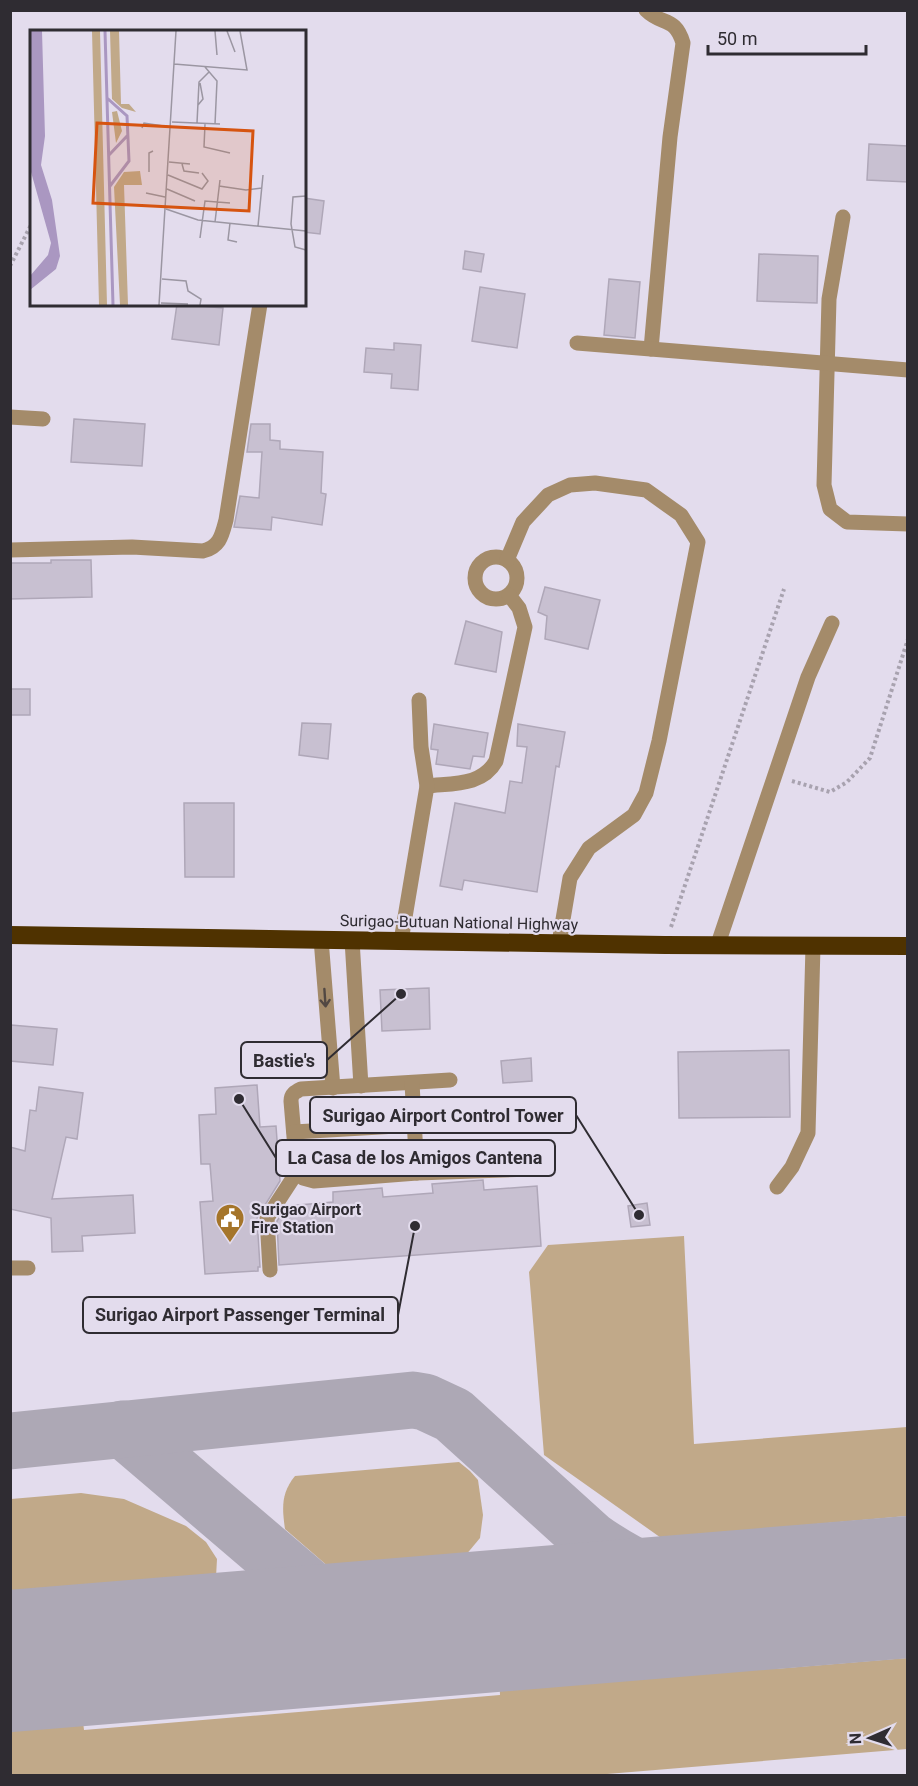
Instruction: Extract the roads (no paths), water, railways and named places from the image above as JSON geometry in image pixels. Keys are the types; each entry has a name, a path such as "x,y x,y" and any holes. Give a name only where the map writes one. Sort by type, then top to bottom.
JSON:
{"highway":[{"name":"Surigao-Butuan National Highway","path":"10,935 665,945 908,946"}],"street":[{"path":"646,10 651,16 679,30 683,43 670,137 651,349"},
{"path":"843,217 829,299 824,485 830,509 847,522 908,524"},
{"path":"10,550 132,547 203,551 217,545 222,537 226,520 260,306"},
{"path":"578,343 908,370"},
{"path":"10,417 43,419"},
{"path":"507,560 523,522 548,495 570,485 595,483 646,490 681,515 698,542 659,741 646,793 634,815 589,848 570,878 559,943"},
{"path":"493,557 507,560 516,570 517,584 509,595 496,600 483,595 476,583 477,569 486,559 493,557"},
{"path":"426,786 483,777 491,770 496,760 525,627 519,608 509,595"},
{"path":"718,944 808,677 832,623"},
{"path":"401,941 426,786 418,700"},
{"path":"321,939 333,1088"},
{"path":"352,940 361,1086"},
{"path":"777,1187 792,1167 808,1133 813,946"},
{"path":"270,1270 267,1218 297,1172 291,1096 302,1089 450,1080"},
{"path":"412,1083 417,1173"},
{"path":"294,1132 414,1125"},
{"path":"297,1172 303,1178 314,1181 417,1173 533,1169"},
{"path":"10,1268 28,1268"}],"place":[{"name":"Bastie's","path":"401,994"},
{"name":"La Casa de los Amigos Cantena","path":"239,1099"},
{"name":"Surigao Airport Control Tower","path":"639,1215"},
{"name":"Surigao Airport Passenger Terminal","path":"415,1226"},
{"name":"Surigao Airport Fire Station","path":"230,1244"}]}
